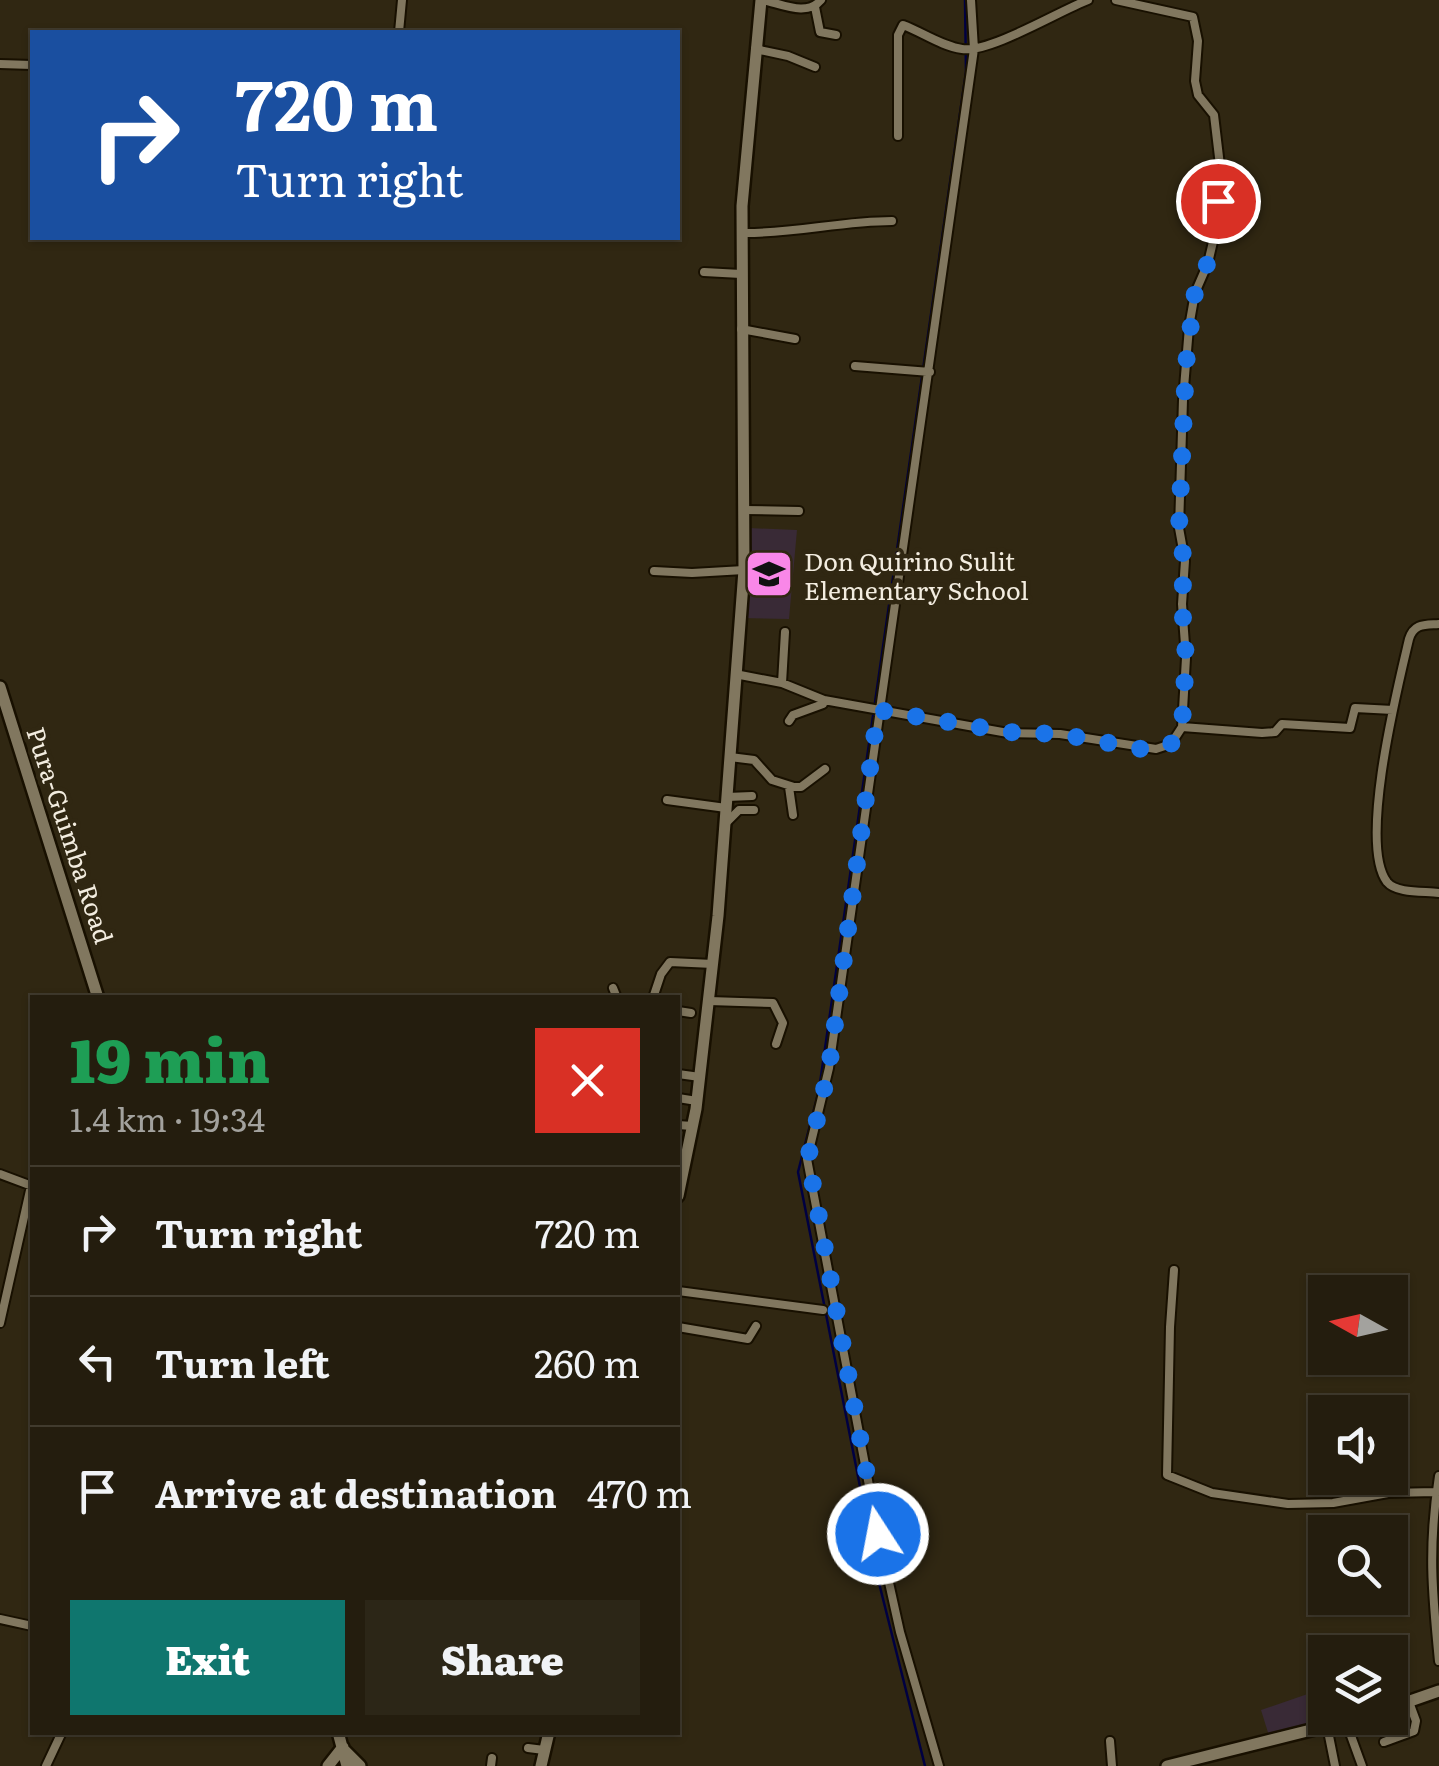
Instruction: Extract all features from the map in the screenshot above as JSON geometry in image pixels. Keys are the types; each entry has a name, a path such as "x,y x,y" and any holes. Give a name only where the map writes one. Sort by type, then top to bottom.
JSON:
{"street":[{"path":"399,30 402,0"},
{"path":"680,1186 697,1101 713,964 744,570 742,233 762,0 806,10 818,4 820,32 836,35"},
{"path":"940,1766 904,1648 882,1550 808,1158 829,1068 930,372 974,48 971,0"},
{"path":"898,136 903,24 962,49 974,48 1020,32 1088,0"},
{"path":"735,674 782,683 824,700 1008,732 1060,734 1142,749 1166,747 1175,741 1182,726 1186,658 1184,562 1179,528 1184,382 1195,292 1216,229 1221,174 1214,115 1198,95 1195,81 1198,41 1193,17 1116,0"},
{"path":"755,49 815,67"},
{"path":"0,64 30,65"},
{"path":"742,233 793,232 847,222 892,221"},
{"path":"704,272 742,274"},
{"path":"741,330 794,339"},
{"path":"855,366 930,372"},
{"path":"744,510 799,511"},
{"path":"654,571 744,570"},
{"path":"1439,624 1420,624 1412,630 1393,710 1377,807 1376,839 1390,885 1439,893"},
{"path":"782,683 785,632"},
{"name":"Pura-Guimba Road","path":"0,686 97,995"},
{"path":"788,721 824,700"},
{"path":"1182,726 1262,733 1275,732 1282,724 1350,728 1355,708 1393,710"},
{"path":"730,757 754,760 772,780 789,786 802,787 825,770"},
{"path":"789,786 793,816"},
{"path":"667,800 727,803 752,796"},
{"path":"726,823 739,810 754,810"},
{"path":"654,995 670,962 713,964"},
{"path":"613,988 616,995"},
{"path":"709,1000 773,1003 783,1023 776,1044"},
{"path":"680,1010 691,1012"},
{"path":"680,1074 700,1077"},
{"path":"680,1098 697,1101"},
{"path":"680,1125 692,1126"},
{"path":"0,1174 30,1185"},
{"path":"0,1323 30,1195"},
{"path":"1174,1270 1167,1474 1212,1494 1288,1504 1436,1492"},
{"path":"680,1291 823,1310"},
{"path":"680,1327 748,1339 756,1326"},
{"path":"1439,1476 1431,1519 1430,1572 1439,1661"},
{"path":"0,1619 30,1626"},
{"path":"1408,1733 1414,1731 1416,1721 1408,1702 1439,1692"},
{"path":"1166,1766 1207,1762 1308,1732"},
{"path":"46,1766 61,1735"},
{"path":"339,1735 348,1766"},
{"path":"540,1766 548,1735"},
{"path":"1329,1735 1334,1766"},
{"path":"1356,1735 1362,1766"},
{"path":"1384,1742 1403,1735"},
{"path":"1110,1741 1112,1766"},
{"path":"328,1766 342,1748"},
{"path":"342,1748 360,1766"},
{"path":"528,1748 544,1750"}],"shaded area":[{"name":"Don Quirino Sulit Elementary School","path":"748,528 797,530 789,619 742,618"},
{"path":"1308,1694 1308,1728 1270,1739 1261,1710"}],"waterway":[{"path":"925,1766 879,1583 798,1172 819,1090 966,72 965,0"}],"place":[{"name":"Don Quirino Sulit Elementary School","path":"769,574"}],"route":[{"path":"878,1534 808,1158 829,1068 878,710 1142,749 1166,747 1180,734 1186,658 1184,562 1179,528 1183,400 1195,292 1208,262 1218,201"}]}
